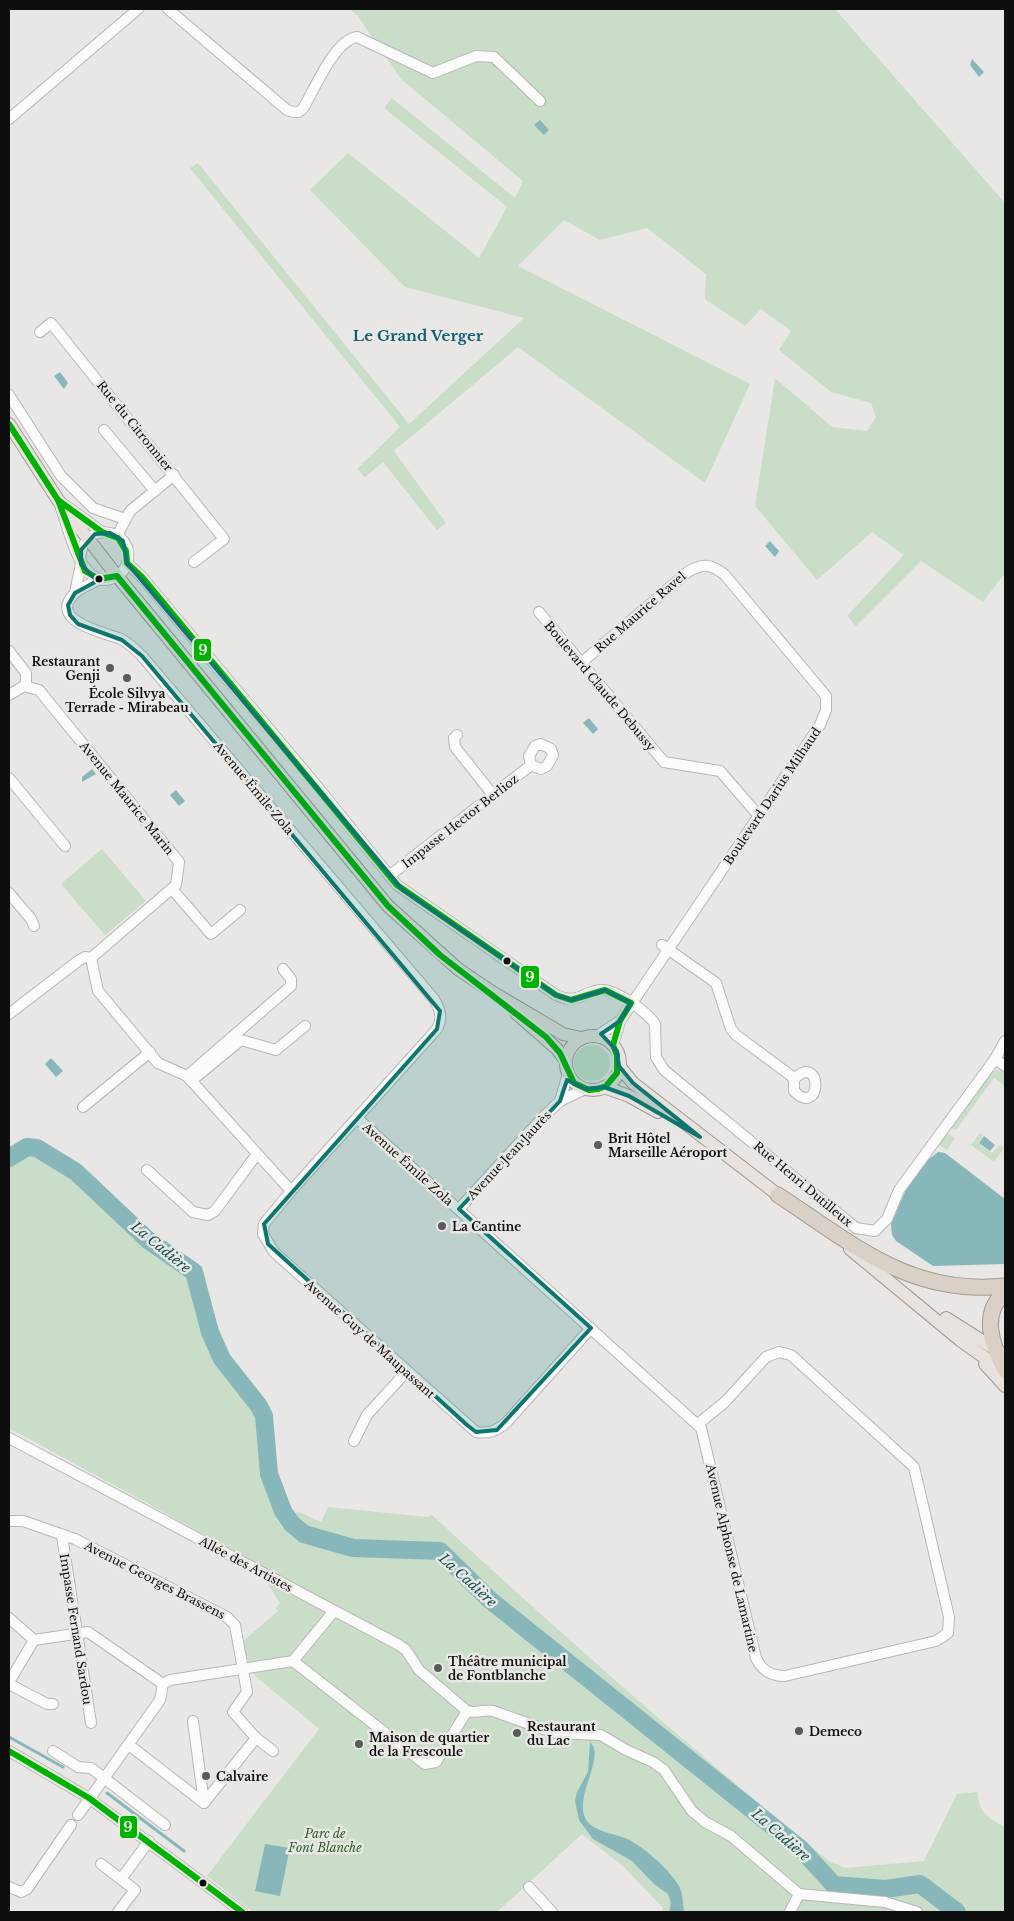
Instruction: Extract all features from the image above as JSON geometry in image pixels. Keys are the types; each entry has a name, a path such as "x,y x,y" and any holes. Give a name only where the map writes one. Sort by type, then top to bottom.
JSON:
{"highway":[{"path":"778,1195 866,1253 911,1276 941,1284 987,1288 1005,1286"},
{"path":"1005,1292 993,1308 990,1320 992,1339 1001,1353 1005,1371"}],"main road":[{"path":"9,424 58,500 117,576 388,906 458,969 492,992 563,1034 581,1038 597,1036 613,1045 620,1066 633,1083 700,1137 878,1271 960,1340 1005,1371"},
{"path":"492,992 557,1049 577,1085 585,1089 604,1088 642,1102 700,1137"},
{"path":"567,1067 570,1048 581,1038"},
{"path":"604,1088 611,1082 620,1066"},
{"path":"878,1271 1001,1353"},
{"path":"960,1340 1005,1386"}],"street":[{"path":"9,119 138,9"},
{"path":"168,9 246,77 287,110 295,113 300,112 304,107 336,52 351,38 357,37 384,48 426,72 433,74 476,56 494,56 540,101"},
{"name":"Rue du Citronnier","path":"40,332 51,323 174,475 130,511 117,536"},
{"path":"9,396 61,476 93,508 125,519"},
{"path":"104,430 154,491"},
{"path":"174,475 224,539 194,562"},
{"path":"58,500 102,532 117,536 127,548 127,563 117,576 99,580 75,593"},
{"path":"58,500 85,571 99,580"},
{"path":"88,538 102,532"},
{"name":"Avenue Émile Zola","path":"88,538 80,550 81,561 75,593 68,605 70,615 78,624 122,640 142,656 434,999 440,1011 441,1020 437,1028"},
{"path":"127,563 142,577 316,785 389,876 403,890 556,995 571,1000 605,990 632,1004"},
{"name":"Rue Maurice Ravel","path":"582,663 689,570 701,564"},
{"name":"Boulevard Darius Milhaud","path":"613,1045 620,1021 665,947 759,816 820,726 826,710 826,696 724,574 712,566 701,564"},
{"name":"Boulevard Claude Debussy","path":"539,612 664,762 720,771 759,816"},
{"path":"9,651 26,673 26,686 9,695"},
{"name":"Avenue Maurice Marin","path":"26,686 39,690 179,862 176,886 172,889"},
{"path":"457,735 454,738 455,748 493,795"},
{"name":"Impasse Hector Berlioz","path":"389,876 531,765"},
{"path":"9,778 65,846"},
{"path":"9,1014 78,961 85,957 91,958 172,889 211,934 240,910"},
{"path":"9,893 31,919 34,926"},
{"path":"665,947 716,983 720,990 728,1023 736,1035 794,1079"},
{"path":"91,958 98,991 158,1063 189,1079 291,1192"},
{"path":"189,1079 291,986 291,979 283,969"},
{"name":"Rue Henri Dutilleux","path":"632,1004 651,1018 655,1024 656,1057 664,1070 856,1228 864,1231 875,1231 883,1225 899,1190 995,1059 1005,1041"},
{"name":"Boulevard Darius Milhaud","path":"597,1036 620,1021"},
{"path":"189,1079 241,1040 276,1050 305,1026"},
{"name":"Avenue Guy de Maupassant","path":"437,1028 264,1224 263,1234 268,1244 274,1252 476,1432 486,1433 497,1430 506,1423 591,1328"},
{"path":"84,1107 150,1052"},
{"path":"995,1059 1005,1066"},
{"name":"Avenue Jean Jaurès","path":"560,1101 567,1067"},
{"name":"Avenue Jean Jaurès","path":"459,1209 541,1119 560,1101 585,1089"},
{"name":"Avenue Émile Zola","path":"357,1118 459,1209"},
{"path":"147,1170 193,1212 208,1215 215,1210 257,1154"},
{"name":"Avenue Alphonse de Lamartine","path":"459,1209 698,1424 704,1436 756,1658 764,1670 777,1676 785,1676 936,1641 948,1633 949,1617 914,1467 791,1355 779,1352 766,1357 724,1402 698,1424"},
{"path":"354,1441 368,1415 407,1371"},
{"name":"Allée des Artistes","path":"9,1438 406,1650 419,1670 467,1711"},
{"name":"Avenue Georges Brassens","path":"9,1521 23,1522 75,1539 227,1617 235,1625 247,1692 233,1712 256,1738"},
{"name":"Impasse Fernand Sardou","path":"62,1536 91,1723"},
{"path":"78,1815 160,1700 163,1684 170,1680 293,1661 334,1611"},
{"path":"9,1618 34,1640"},
{"path":"34,1640 88,1632 163,1684"},
{"path":"34,1640 9,1683 47,1704 53,1704"},
{"path":"293,1661 425,1764 436,1762 467,1711 473,1713 486,1710 493,1711 554,1733 602,1735 626,1750 653,1762 664,1770 692,1811 705,1822 731,1836 790,1889 799,1894 886,1902 917,1912"},
{"path":"193,1721 204,1803"},
{"path":"204,1803 256,1738 273,1750"},
{"path":"128,1745 204,1803"},
{"path":"54,1750 78,1767 91,1768 165,1825"},
{"path":"9,1751 89,1798 242,1912"},
{"path":"9,1887 14,1891 20,1892 27,1889 71,1825"},
{"path":"121,1879 149,1842"},
{"path":"101,1864 135,1890 118,1912"},
{"path":"528,1887 552,1912"},
{"path":"790,1912 799,1894"}],"highlighted area":[{"path":"110,533 123,541 127,563 403,890 556,995 571,1000 605,990 631,1003 620,1021 601,1034 617,1051 619,1066 633,1083 700,1137 629,1096 604,1087 585,1089 567,1080 560,1101 459,1209 591,1328 497,1430 476,1432 467,1425 268,1244 264,1224 437,1029 440,1011 142,656 122,640 78,624 70,615 68,605 75,593 97,581 81,564 81,550 95,534"}],"green space":[{"path":"349,9 835,9 1005,203 1005,573 983,602 921,561 856,626 847,616 904,555 872,532 817,580 755,506 775,378 832,427 867,431 876,417 871,403 831,392 779,350 791,331 761,309 745,326 705,299 706,274 647,228 600,240 564,220 518,266 750,384 705,483 518,347 394,451 446,523 437,530 383,462 365,477 357,469 400,427 190,168 198,163 409,424 524,318 405,287 310,190 348,153 479,258 507,207 384,108 392,98 515,198 523,181 401,79 357,15"},
{"path":"102,849 146,901 105,935 61,884"},
{"path":"592,1045 605,1050 610,1063 605,1076 592,1081 579,1076 574,1063 579,1050"},
{"path":"997,1070 1005,1072 1005,1086 994,1078 956,1130 950,1127 987,1075"},
{"path":"947,1133 955,1138 947,1150 938,1144"},
{"path":"980,1133 983,1135 978,1143 992,1153 1000,1145 1004,1148 994,1162 971,1145"},
{"name":"Parc de Font Blanche","path":"26,1149 37,1149 73,1174 146,1241 192,1274 208,1331 220,1361 258,1409 261,1418 266,1473 283,1519 299,1512 321,1522 328,1507 428,1517 431,1514 577,1647 677,1734 829,1861 845,1868 924,1861 957,1794 977,1792 980,1805 985,1814 1005,1827 1005,1912 662,1912 663,1908 624,1867 582,1834 497,1912 253,1912 207,1876 319,1729 252,1673 242,1642 278,1611 276,1608 280,1603 253,1561 9,1428 9,1160"}],"water":[{"path":"972,59 984,72 979,77 970,65"},
{"path":"540,120 549,130 544,135 534,125"},
{"path":"60,372 68,383 64,389 54,376"},
{"path":"770,541 779,551 775,557 765,546"},
{"path":"589,718 598,729 593,734 583,723"},
{"path":"92,769 96,774 82,782 82,777"},
{"path":"176,790 185,801 179,806 170,795"},
{"path":"51,1058 63,1071 56,1077 45,1064"},
{"path":"984,1136 995,1145 990,1151 979,1143"},
{"path":"938,1152 945,1153 1005,1199 1005,1264 933,1266 896,1241 892,1235 891,1224 905,1192 924,1163"},
{"path":"590,1742 594,1749 594,1758 583,1801 583,1812 587,1821 599,1830 632,1841 655,1859 679,1886 684,1912 669,1912 671,1903 668,1894 654,1884 632,1861 593,1839 579,1820 575,1801 577,1792 588,1772"},
{"path":"265,1844 290,1848 280,1896 255,1891"}],"waterway":[{"name":"La Cadière","path":"9,1158 27,1147 37,1148 76,1172 148,1240 194,1272 210,1332 222,1359 259,1406 264,1416 269,1474 283,1511 292,1524 304,1534 353,1548 440,1551 490,1600 801,1849 834,1885 886,1889 920,1884 957,1912"},
{"path":"9,1737 63,1767"},
{"path":"107,1793 184,1851"}],"transit line":[{"name":"9","path":"9,424 58,500"},
{"name":"9","path":"58,500 102,532 118,538 126,551 127,563 142,577 397,885 556,995 571,1000 605,990 631,1003 620,1021 613,1045 617,1055 617,1073 606,1086 589,1090 574,1083 560,1053 546,1037 440,955 388,906 117,576 99,579 85,571 58,500"},
{"name":"9","path":"9,1751 89,1798 242,1912"}],"place":[{"name":"Restaurant Genji","path":"110,668"},
{"name":"École Silvya Terrade - Mirabeau","path":"127,678"},
{"name":"Brit Hôtel Marseille Aéroport","path":"598,1145"},
{"name":"La Cantine","path":"442,1226"},
{"name":"Théâtre municipal de Fontblanche","path":"438,1668"},
{"name":"Demeco","path":"799,1731"},
{"name":"Restaurant du Lac","path":"517,1733"},
{"name":"Maison de quartier de la Frescoule","path":"359,1744"},
{"name":"Calvaire","path":"206,1776"}],"district":[{"name":"Le Grand Verger","path":"418,335"}]}
